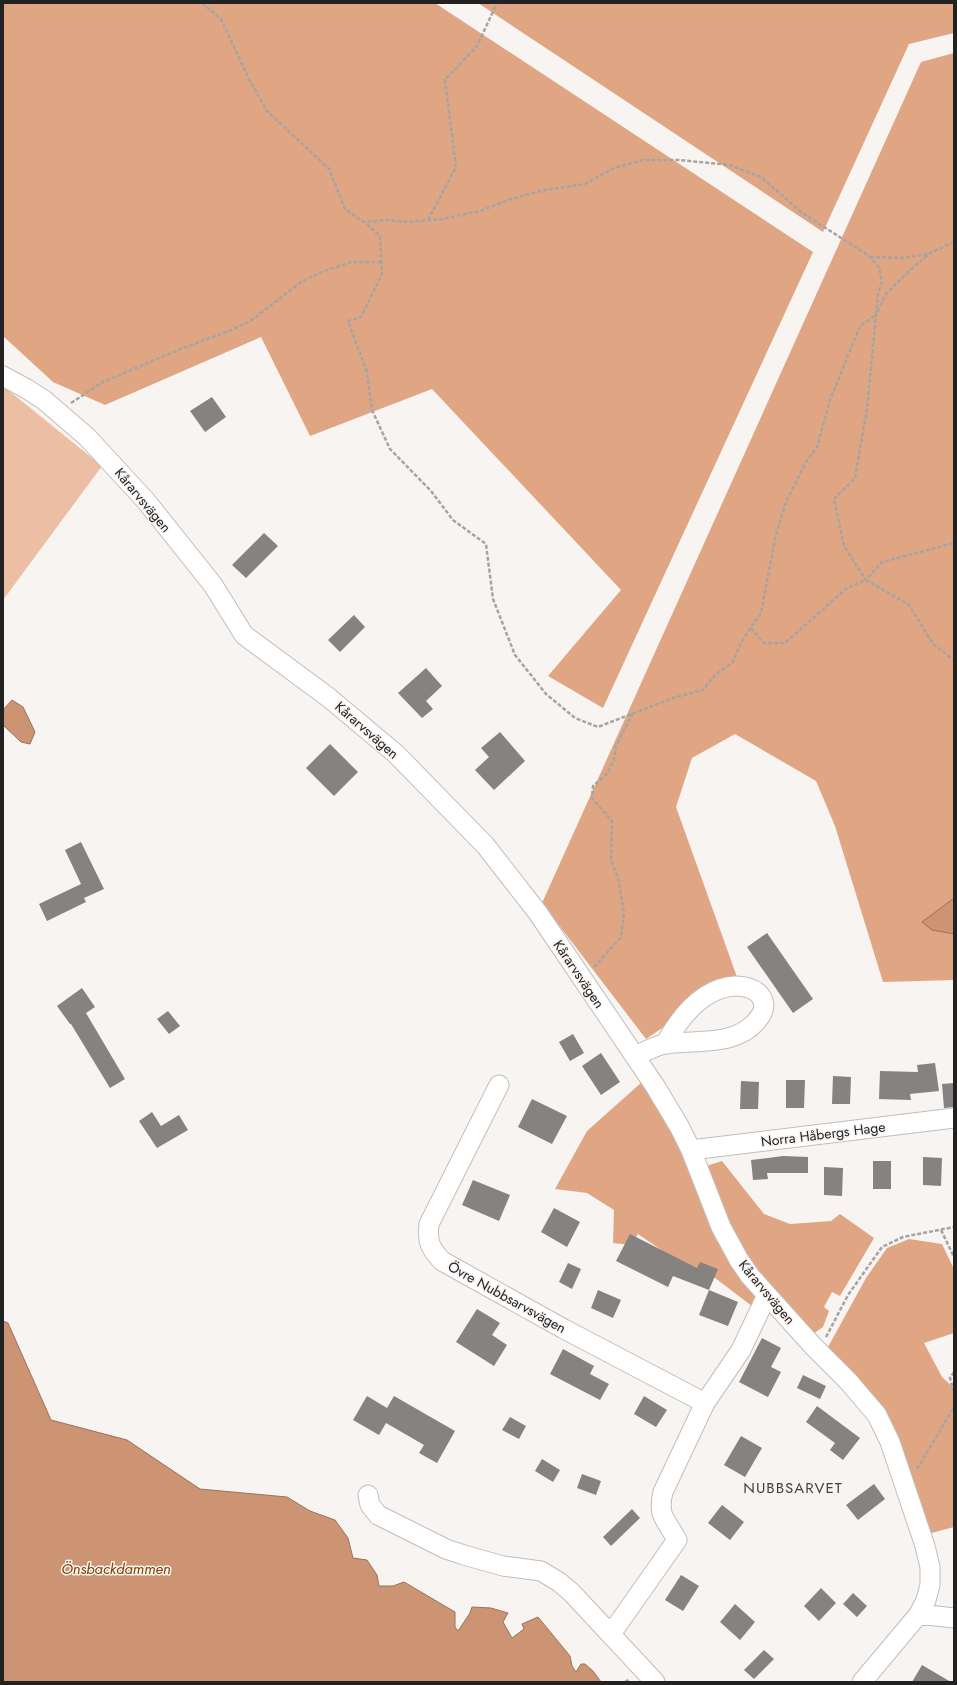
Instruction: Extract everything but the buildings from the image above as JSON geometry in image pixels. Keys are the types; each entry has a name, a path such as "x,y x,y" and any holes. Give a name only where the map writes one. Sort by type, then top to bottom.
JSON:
{"street":[{"name":"Kårarvsvägen","path":"3,376 27,389 57,411 88,437 146,501 213,585 244,635 328,698 396,754 485,846 538,913 635,1056 679,1126 691,1150 721,1227 739,1260 767,1296 818,1352 848,1381 877,1415 890,1442 926,1546 930,1568 930,1585 926,1600 919,1614 862,1682"},
{"path":"635,1056 665,1044 717,1041 738,1034 755,1023 762,1013 764,1005 763,998 755,991 744,987 735,986 712,993 694,1005 683,1016 665,1044"},
{"name":"Övre Nubbsarvsvägen","path":"499,1085 429,1224 429,1244 434,1253 442,1261 704,1403"},
{"name":"Norra Håbergs Hage","path":"691,1150 954,1118"},
{"path":"611,1634 676,1540 663,1518 660,1505 663,1492 674,1464 704,1403 741,1350 767,1296"},
{"path":"368,1495 370,1505 378,1515 446,1549 503,1566 541,1571 560,1582 655,1682"},
{"path":"919,1614 954,1618"}],"path":[{"path":"202,3 221,19 249,79 267,111 329,169 346,209 380,236 382,274 361,318 348,321 367,372 372,410 390,449 431,491 453,520 486,544 493,599 515,654 546,694 575,718 598,727 673,698 703,690 715,675 732,663 743,639 761,613 776,534 786,502 806,462 817,446 830,400 860,326 876,315 886,294 908,272 930,254 954,242"},
{"path":"428,220 456,167 445,80 476,46 497,3"},
{"path":"364,222 386,220 408,222 480,211 511,199 545,190 585,184 614,168 643,160 679,160 730,166 761,177 801,212 869,256 879,267 882,282 878,294 866,409 855,478 834,499 844,546 866,580 909,605 933,644 954,660"},
{"path":"869,256 902,258 930,254"},
{"path":"57,411 103,382 183,348 229,331 252,320 301,282 324,271 351,262 381,262"},
{"path":"751,628 764,643 785,643 847,588 866,580 882,562 954,543"},
{"path":"582,979 621,937 624,913 618,878 611,860 612,820 592,798 593,786 606,775 614,760 616,746 633,713"},
{"path":"818,1352 848,1295 882,1247 903,1237 954,1227"},
{"path":"941,1230 954,1257"},
{"path":"954,1372 950,1378 954,1392"},
{"path":"905,1488 954,1407"}],"shaded area":[{"path":"3,3 435,3 813,252 603,708 548,676 621,590 432,389 310,436 261,337 105,405 53,382 3,336"},
{"path":"478,3 954,3 954,33 909,44 823,232"},
{"path":"954,53 954,980 883,982 835,826 816,781 735,734 692,758 676,807 737,977 646,1039 542,903 921,62"},
{"path":"3,386 102,466 3,600"},
{"path":"642,1082 664,1113 720,1245 758,1299 752,1306 715,1278 695,1273 638,1234 631,1245 613,1243 614,1210 587,1193 555,1189 587,1131"},
{"path":"722,1161 764,1214 790,1224 831,1221 840,1214 874,1238 840,1296 832,1292 824,1307 829,1311 823,1327 813,1334 738,1247 706,1166"},
{"path":"909,1239 942,1244 954,1269 954,1333 924,1343 942,1377 954,1388 954,1527 928,1534 885,1410 828,1347 866,1278 887,1248"}],"water":[{"path":"12,700 23,707 35,732 30,744 21,742 3,725 3,710"},
{"path":"954,898 954,934 932,930 922,922"},
{"name":"Önsbackdammen","path":"3,1321 8,1323 51,1420 127,1440 200,1489 287,1497 310,1511 335,1520 348,1538 353,1558 367,1560 377,1575 379,1586 393,1586 404,1582 455,1612 455,1627 458,1631 470,1613 472,1607 491,1608 508,1613 503,1622 512,1638 524,1629 522,1624 538,1617 570,1656 572,1666 576,1672 581,1664 585,1664 593,1671 601,1682 3,1682"}],"district":[{"name":"NUBBSARVET","path":"793,1488"}]}
